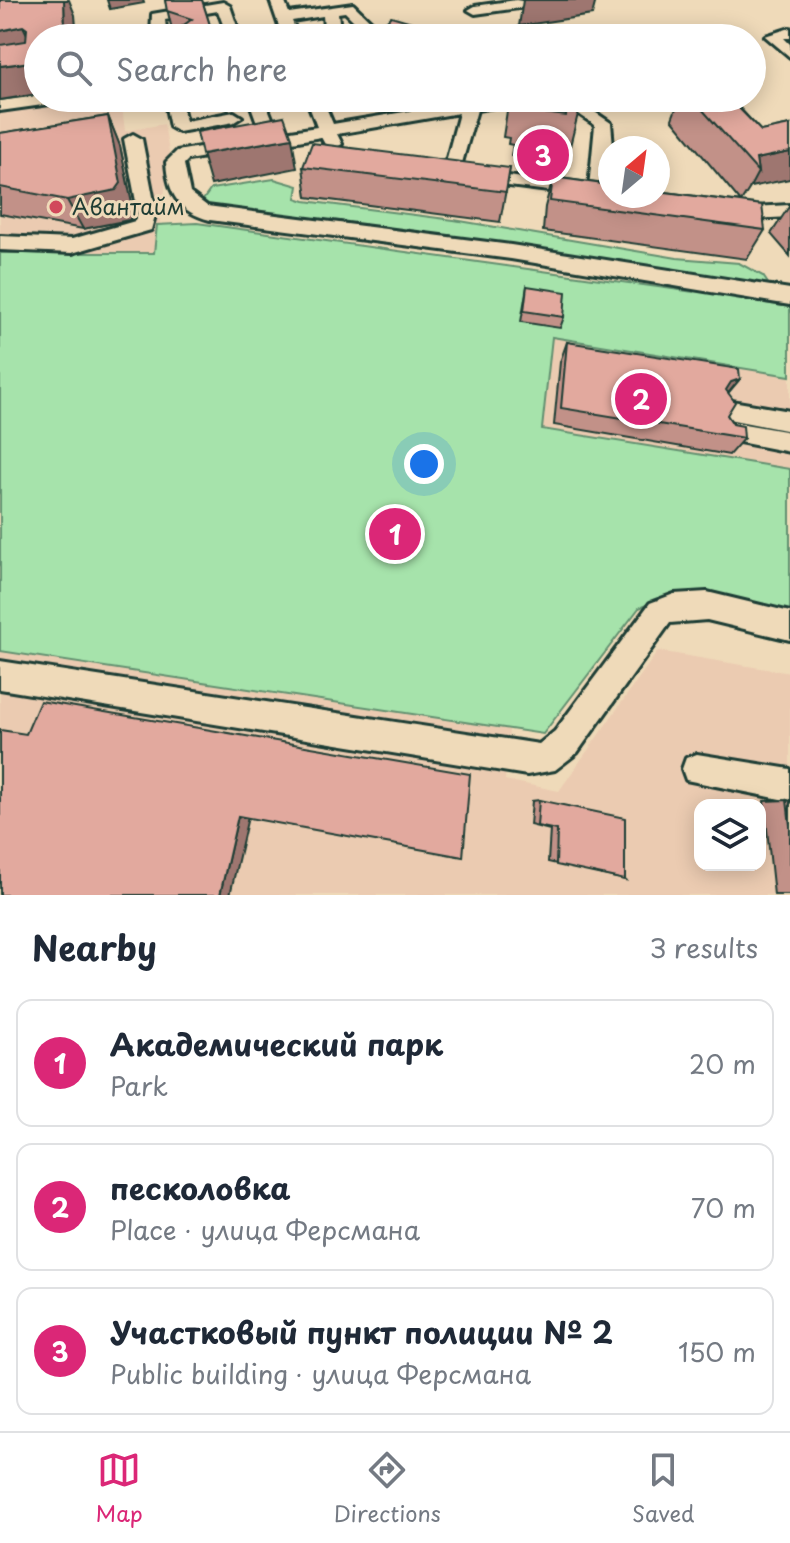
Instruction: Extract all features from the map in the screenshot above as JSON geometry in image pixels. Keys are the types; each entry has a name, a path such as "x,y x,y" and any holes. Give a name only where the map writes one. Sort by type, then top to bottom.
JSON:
{"street":[{"path":"277,0 285,24"},
{"path":"475,10 526,3 523,0"},
{"path":"160,8 223,6 232,24"},
{"path":"283,18 348,7 366,24"},
{"path":"330,10 332,24"},
{"path":"766,37 790,33"},
{"path":"773,36 790,52"},
{"path":"0,106 24,103"},
{"path":"175,112 183,155"},
{"path":"261,112 272,139"},
{"path":"323,112 331,143 348,157"},
{"path":"441,112 183,155 175,162 176,187 181,198 194,209 210,214 511,252 790,297"},
{"path":"467,112 444,172 598,194"},
{"path":"585,112 603,123 604,136"},
{"path":"179,127 234,117"},
{"path":"0,243 72,246 144,225 147,212 133,139"},
{"path":"707,210 758,215 790,211"},
{"path":"790,421 727,421 790,442"},
{"path":"0,675 535,760 555,753 566,742 660,613 673,606 691,604 790,626"},
{"path":"697,769 790,785"}],"shaded area":[{"path":"24,53 24,112 123,112 125,131 164,124 170,157 155,253 0,253 0,56"},
{"path":"552,337 790,376 790,469 541,430"},
{"path":"0,651 509,729 505,780 559,791 658,651 790,673 790,895 0,895"}],"green space":[{"path":"274,179 298,186 296,198 305,201 454,220 677,258 739,263 763,276 773,291 758,300 745,300 790,307 790,376 552,337 542,429 790,469 790,618 694,599 674,599 639,608 543,734 0,651 0,253 154,253 157,225 197,223 694,292 573,266 436,250 214,209 203,200 211,189"}],"building":[{"path":"0,0 64,0 65,24 24,24 24,27 0,31"},
{"path":"165,0 202,0 210,24 185,24 192,19 167,11"},
{"path":"391,16 419,24 383,24"},
{"path":"24,41 24,63 0,66 0,45"},
{"path":"535,112 566,112 566,116"},
{"path":"704,112 743,112 761,131 790,125 790,152 756,159 758,172"},
{"path":"108,116 121,183 116,190 67,200 0,187 0,133"},
{"path":"284,116 292,138 202,154 197,132"},
{"path":"312,143 510,168 506,192 303,167"},
{"path":"553,177 598,183 598,207 550,201"},
{"path":"670,193 762,205 765,230 602,208 670,208"},
{"path":"527,286 566,292 564,317 524,311"},
{"path":"567,342 739,369 740,379 731,382 726,390 735,402 727,415 733,424 743,426 744,438 561,408"},
{"path":"40,701 470,774 463,857 238,816 220,895 0,895 0,730 26,734"},
{"path":"539,800 625,818 625,880 556,865 557,830 537,826"}],"place":[{"name":"Участковый пункт полиции № 2","path":"543,155"},
{"name":"Авантайм","path":"56,207"},
{"name":"песколовка","path":"641,399"},
{"name":"Академический парк","path":"395,534"}]}
